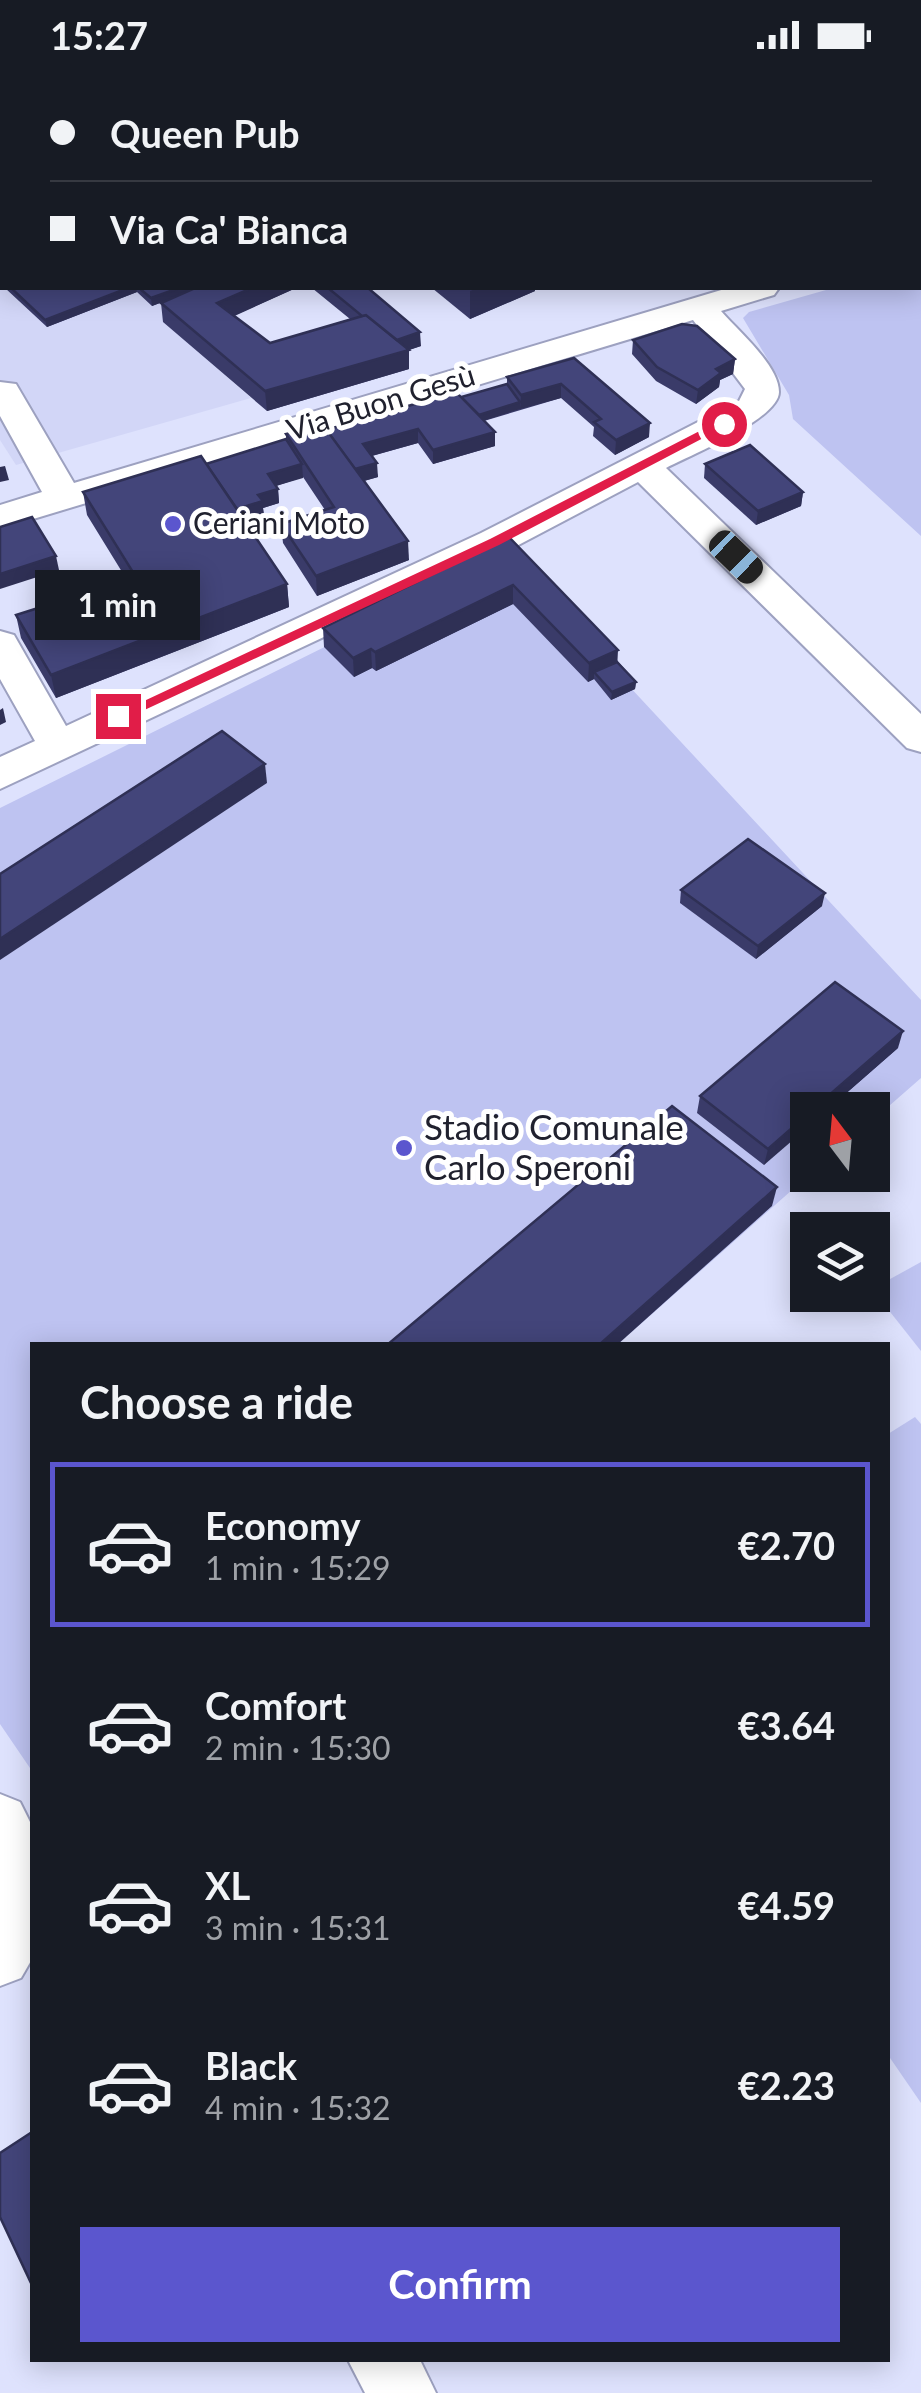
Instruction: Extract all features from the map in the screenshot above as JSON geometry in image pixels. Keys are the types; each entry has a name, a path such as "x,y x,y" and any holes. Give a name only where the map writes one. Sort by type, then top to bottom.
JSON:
{"street":[{"name":"Via Buon Gesù","path":"0,517 755,290"},
{"path":"0,774 494,542 750,410 760,400 762,389 752,370 700,306"},
{"path":"4,392 64,498"},
{"path":"643,466 921,738"},
{"path":"0,644 58,745"},
{"path":"0,1822 22,1860 29,1888 18,1922 0,1957"},
{"path":"381,2362 404,2393"}],"shaded area":[{"path":"0,290 236,290 164,322 251,398 16,465 0,440"},
{"path":"826,290 921,290 921,536 793,419 789,395 743,318 749,312"},
{"name":"Stadio Comunale Carlo Speroni","path":"508,556 921,1000 921,1078 890,1105 890,1092 790,1092 790,1192 620,1342 30,1342 30,1768 0,1724 0,808"},
{"path":"921,1262 921,1351 890,1312 890,1279"},
{"path":"915,1417 921,1424 921,2103 890,2058 890,1433"}],"building":[{"path":"13,290 123,290 45,320"},
{"path":"141,290 173,290 151,298"},
{"path":"190,290 247,290 217,303 270,343 366,315 409,350 265,391 161,303"},
{"path":"330,290 370,290 420,332 397,340 366,315 362,316"},
{"path":"682,324 697,326 735,359 716,369 721,373 698,390 657,367 633,340"},
{"path":"574,358 650,423 616,440 594,422 601,419 561,384 521,395 507,377"},
{"path":"507,384 520,402 479,415 461,397"},
{"path":"456,392 495,432 433,450 418,429 363,444 377,463 355,469 326,430"},
{"path":"323,425 408,541 316,576 281,524 334,507 286,434"},
{"path":"286,439 302,464 268,474 278,489 258,495 263,501 237,509 206,464"},
{"path":"750,445 803,492 758,511 705,464"},
{"path":"201,456 287,584 51,675 16,615 136,577 83,492"},
{"path":"32,517 56,556 0,574 0,527"},
{"path":"509,537 618,650 589,663 513,585 375,652 371,649 353,658 323,628"},
{"path":"617,662 636,682 612,692 594,672"},
{"path":"222,731 265,764 0,939 0,874"},
{"path":"748,839 825,893 758,946 681,890"},
{"path":"835,982 903,1031 833,1092 790,1092 790,1130 768,1149 700,1096"},
{"path":"672,1106 777,1187 602,1342 391,1342"},
{"path":"30,2133 30,2281 0,2217 0,2153"}],"place":[{"name":"Ceriani Moto","path":"173,524"},
{"name":"Stadio Comunale Carlo Speroni","path":"404,1148"}],"route":[{"path":"118,716 494,542 724,424"}]}
